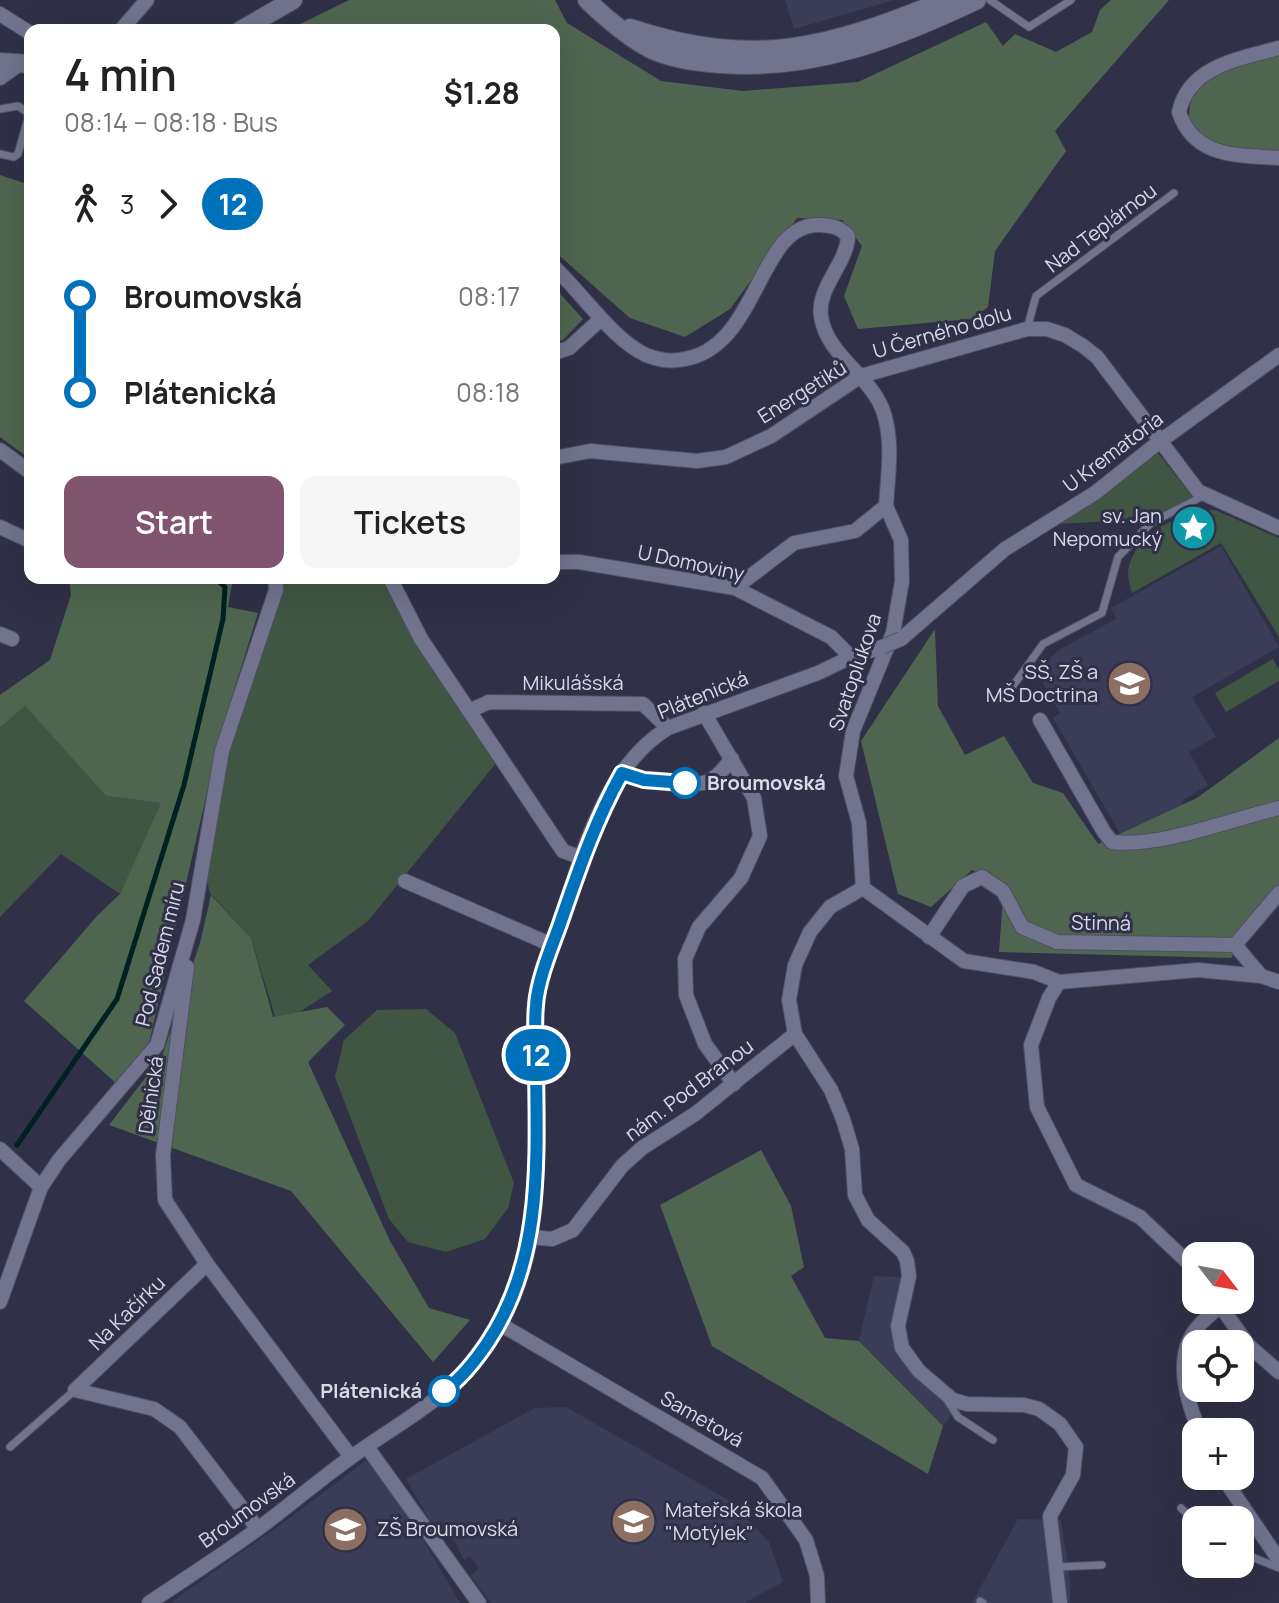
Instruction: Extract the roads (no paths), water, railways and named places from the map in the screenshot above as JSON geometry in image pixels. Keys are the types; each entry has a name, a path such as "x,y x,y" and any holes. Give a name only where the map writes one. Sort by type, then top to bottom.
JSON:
{"street":[{"path":"126,24 147,0"},
{"path":"251,24 293,0"},
{"path":"587,0 653,51 691,61 746,66 786,65 864,47 925,25 977,0"},
{"path":"612,22 699,47 747,52 785,50 821,44 945,0"},
{"path":"0,14 24,29"},
{"path":"1279,48 1210,70 1188,87 1179,112 1188,134 1211,149 1233,155 1279,158"},
{"path":"0,62 24,63"},
{"path":"0,78 24,64"},
{"name":"U Černého dolu","path":"560,274 601,319 644,354 672,363 709,352 739,321 780,244 796,229 817,225 838,227 848,236 847,252 827,288 821,316 835,348 861,376 1027,329 1047,329 1065,335 1097,357 1203,496"},
{"path":"560,351 569,348 601,319"},
{"name":"U Krematoria","path":"851,657 901,639 1005,549 1095,493 1159,442 1279,355"},
{"name":"Energetiků","path":"560,457 590,451 697,461 726,457 771,436 861,376 881,408 890,448 886,506"},
{"path":"0,450 24,468"},
{"path":"1203,496 1279,528"},
{"path":"735,588 794,543 855,531 886,506"},
{"name":"Svatoplukova","path":"863,888 859,823 846,776 853,731 893,633 902,581 901,540 886,506"},
{"path":"0,527 24,538"},
{"name":"U Domoviny","path":"560,562 579,562 735,588 831,637 851,657"},
{"name":"Pod Sadem míru","path":"0,1302 41,1187 59,1160 157,1045 193,920 222,751 276,584"},
{"path":"393,584 421,639 563,851 582,858"},
{"name":"Plátenická","path":"531,1237 538,1169 536,1003 552,945 604,805 622,773 653,737 668,728 818,673 851,657"},
{"name":"Mikulášská","path":"469,711 489,702 643,704 668,728"},
{"path":"704,713 754,798 760,836 741,878 699,927 685,959 686,995 705,1044 734,1084"},
{"path":"1040,720 1112,842 1126,844 1202,830 1279,808"},
{"path":"622,773 644,780 705,783 716,777 732,759"},
{"name":"Stinná","path":"929,937 963,886 982,877 1003,891 1022,927 1057,942 1235,945"},
{"path":"405,881 552,945"},
{"path":"1060,1603 1050,1516 1073,1475 1076,1447 1060,1424 1039,1409 1012,1404 967,1404 943,1393 919,1371 902,1348 898,1326 909,1276 907,1261 903,1252 868,1220 855,1195 852,1149 843,1119 831,1090 795,1034 789,1000 795,965 810,932 830,907 863,888 964,961 1034,972 1059,982 1198,970 1261,976 1279,982"},
{"path":"1261,976 1235,945 1279,893"},
{"name":"Dělnická","path":"193,920 163,1155 165,1200 207,1264"},
{"path":"1059,982 1049,998 1031,1045 1037,1107 1076,1185 1140,1217 1182,1257"},
{"name":"nám. Pod Branou","path":"531,1237 552,1239 573,1230 622,1166 642,1148 695,1114 795,1034"},
{"path":"0,1149 41,1187"},
{"name":"Broumovská","path":"149,1603 258,1529 351,1457 454,1384 500,1324 531,1237"},
{"path":"207,1264 351,1457"},
{"name":"Na Kačírku","path":"75,1390 207,1264"},
{"path":"1194,1418 1187,1399 1185,1354 1197,1328 1209,1314"},
{"path":"1226,1314 1249,1346 1279,1372"},
{"name":"Sametová","path":"500,1324 762,1478 806,1540 817,1576 818,1603"},
{"path":"75,1390 154,1409 180,1427 258,1529"},
{"path":"367,1447 479,1603"},
{"path":"1232,1490 1279,1560"}],"lane":[{"path":"990,0 1029,27 1071,0"},
{"path":"0,109 18,106 24,110"},
{"path":"0,154 10,157 18,154 24,132"},
{"name":"Nad Teplárnou","path":"1027,329 1036,296 1174,193"},
{"path":"1005,697 1043,644 1102,613 1118,557 1129,545 1151,523 1203,496"},
{"path":"10,1447 75,1390"},
{"path":"943,1393 958,1417 993,1440"},
{"path":"1254,1558 1279,1568"},
{"path":"1056,1567 1102,1565"}],"waterway":[{"path":"17,1145 117,999 184,785 223,619 225,587 222,584"}],"place":[{"name":"sv. Jan Nepomucký","path":"1193,528"},
{"name":"SŠ, ZŠ a MŠ Doctrina","path":"1129,684"},
{"name":"Broumovská","path":"685,783"},
{"name":"Plátenická","path":"444,1391"},
{"name":"Mateřská škola \"Motýlek\"","path":"634,1521"},
{"name":"ZŠ Broumovská","path":"346,1529"}]}
